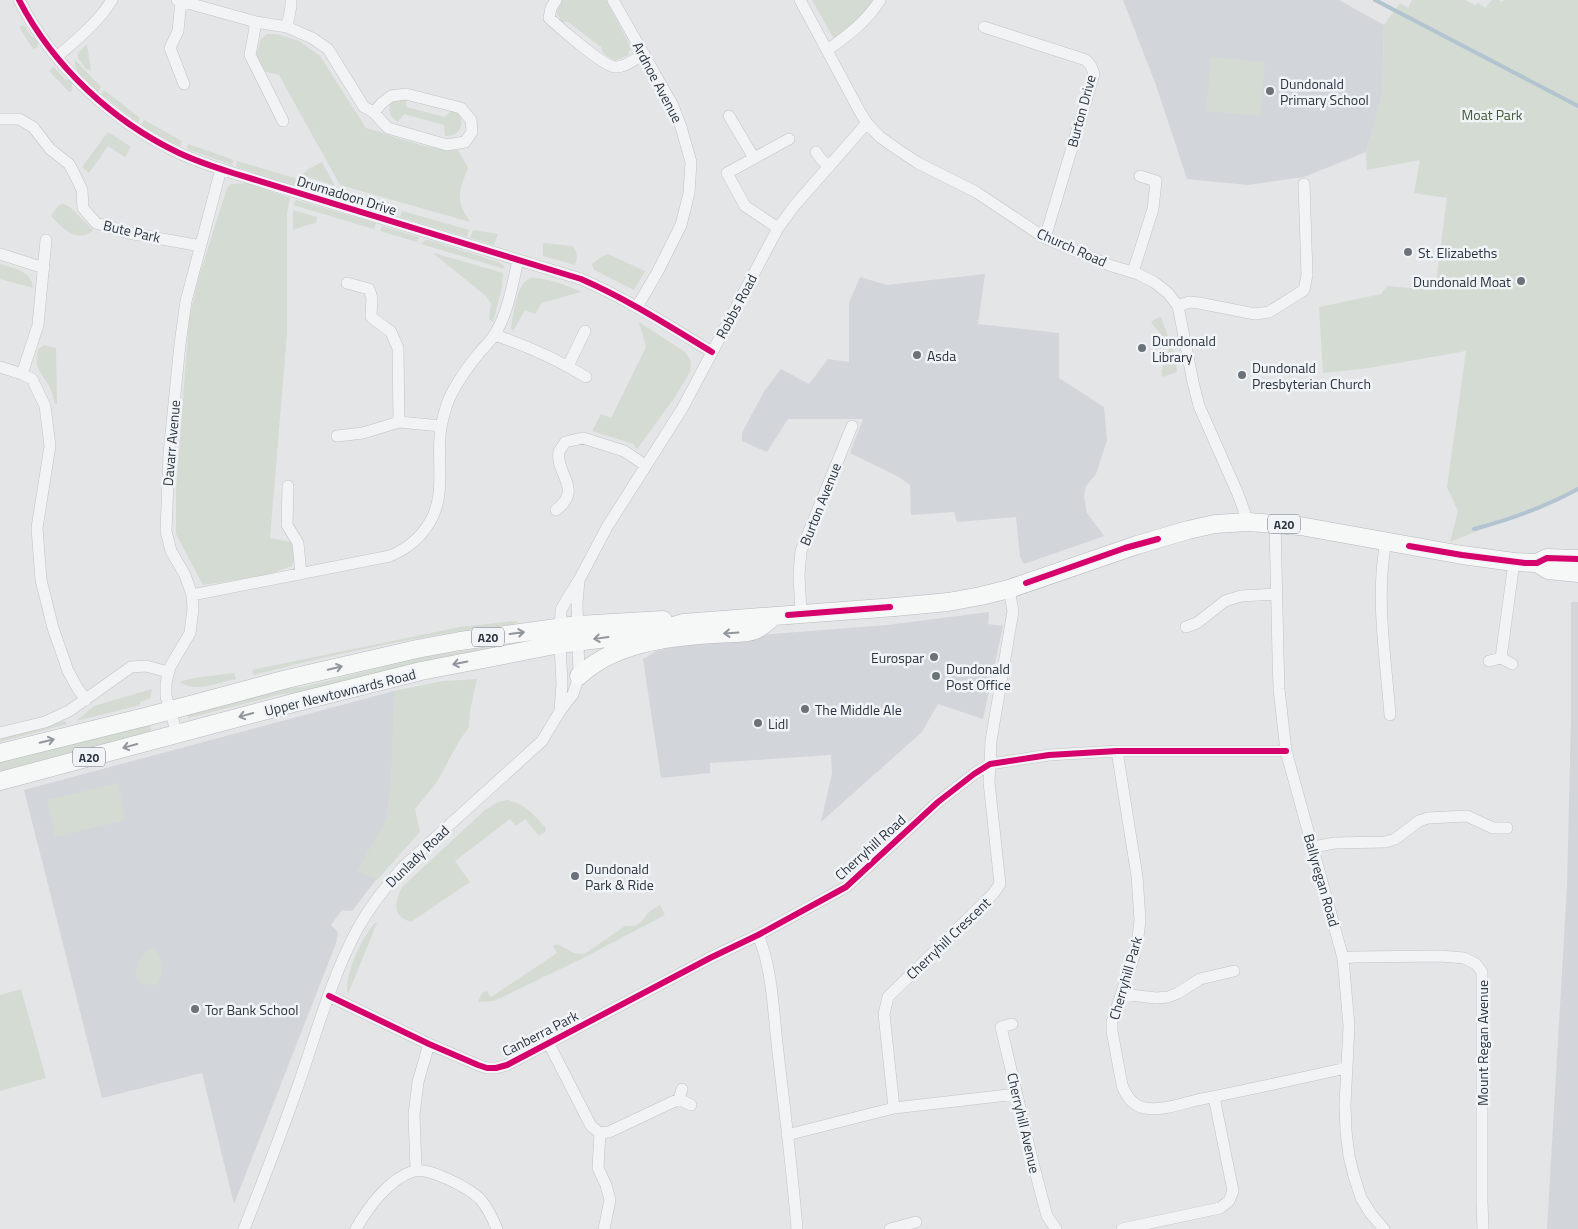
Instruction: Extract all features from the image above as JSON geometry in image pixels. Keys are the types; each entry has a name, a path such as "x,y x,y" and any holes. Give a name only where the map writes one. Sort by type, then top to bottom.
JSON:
{"highway":[{"name":"Upper Newtownards Road","path":"0,781 293,703 560,636 578,633 654,632 683,622 935,603 981,596 1009,589 1125,548 1216,524 1248,522 1307,527 1462,555 1514,562 1537,563 1548,558 1578,559"},
{"name":"Upper Newtownards Road","path":"1537,563 1548,570 1578,573"},
{"path":"579,676 600,661 632,646 674,638 754,631 774,616"},
{"name":"Upper Newtownards Road","path":"0,753 287,679 417,649 460,641 560,636"}],"street":[{"name":"Drumadoon Drive","path":"19,0 57,57 107,108 132,127 179,153 221,169 294,192 581,279 637,307 712,352"},
{"path":"57,57 89,29 106,10 112,0"},
{"path":"184,84 170,48 178,31 179,0 256,22 287,27 312,38 328,49 364,107 375,111 388,128 447,145 465,142 472,132 471,120 461,108 406,94 391,96 375,111"},
{"path":"287,27 291,0"},
{"path":"556,0 551,8 549,18 604,62 615,67 624,66 644,54"},
{"name":"Ardnoe Avenue","path":"612,0 673,106 691,162 689,193 681,225 637,307"},
{"name":"Church Road","path":"800,0 867,123 880,137 918,163 976,192 1045,238 1154,282 1168,292 1178,306"},
{"path":"827,50 847,37 873,11 880,0"},
{"path":"256,22 250,55 283,121"},
{"name":"Burton Drive","path":"984,27 1086,60 1094,74 1045,238"},
{"path":"729,116 754,158"},
{"name":"Bute Park","path":"0,119 19,119 33,127 50,149 69,164 82,190 84,208 96,223 129,233 201,246"},
{"name":"Robbs Road","path":"560,636 561,610 566,599 579,580 607,527 682,408 778,228 795,205 867,123"},
{"path":"778,228 745,206 727,173 789,139"},
{"path":"816,152 829,167"},
{"name":"Davarr Avenue","path":"177,734 166,696 166,683 168,672 190,633 193,608 192,595 185,575 172,551 166,531 165,515 169,454 186,301 221,169"},
{"path":"1133,272 1153,209 1156,181 1140,176"},
{"path":"1248,522 1238,494 1199,406 1178,306 1189,302 1199,303 1255,314 1268,312 1304,290 1307,275 1304,184"},
{"path":"22,374 38,325 46,240"},
{"path":"0,254 44,268"},
{"path":"192,595 390,556 404,550 422,533 433,517 439,499 441,426 448,402 460,380 495,334 503,319 518,260"},
{"path":"347,283 369,289 372,298 371,317 391,332 398,348 399,422"},
{"path":"568,366 585,331"},
{"path":"495,334 529,347 586,377"},
{"path":"0,367 32,379 45,406 50,446 38,528 41,580 53,628 68,671 86,700"},
{"path":"337,436 363,434 399,422 441,426"},
{"name":"Burton Avenue","path":"801,613 799,575 801,551 852,426"},
{"path":"556,510 564,504 568,492 568,482 560,463 559,452 565,442 583,438 624,451 645,465"},
{"path":"288,486 286,525 298,543 301,574"},
{"name":"Ballyregan Road","path":"1275,523 1280,689 1286,751 1343,958 1349,1026 1346,1068 1346,1131 1351,1162 1361,1198 1382,1229"},
{"path":"1386,542 1383,553 1381,600 1390,715"},
{"path":"1501,658 1514,562"},
{"name":"Robbs Road","path":"578,633 577,603 579,580"},
{"path":"1009,589 1013,611 991,740 990,764 1049,754 1117,751 1286,751"},
{"path":"1186,627 1198,623 1219,605 1233,598 1276,594"},
{"name":"Dunlady Road","path":"244,1229 329,996 358,928 384,889 403,866 528,754 546,735 560,710 573,694 579,676 578,633"},
{"name":"Dunlady Road","path":"560,636 562,676 560,710"},
{"path":"1489,661 1501,658 1512,664"},
{"path":"0,733 45,722 69,711 131,667 146,666 168,672"},
{"name":"Cherryhill Park","path":"1117,751 1137,876 1140,920 1134,956 1113,1014 1112,1031 1124,1092 1136,1105 1144,1108 1155,1108 1346,1068"},
{"name":"Cherryhill Road","path":"758,935 846,887 938,802 990,764"},
{"name":"Cherryhill Crescent","path":"894,1108 884,1014 888,997 993,894 1000,884 989,782 990,764"},
{"path":"1313,848 1336,843 1385,842 1395,839 1419,821 1428,818 1467,816 1493,828 1507,828"},
{"path":"758,935 765,954 770,986 797,1229"},
{"name":"Canberra Park","path":"329,996 429,1044 478,1065 496,1068 507,1065 710,958 758,935"},
{"name":"Mount Regan Avenue","path":"1343,958 1441,956 1464,958 1476,964 1482,972 1483,1229"},
{"path":"1121,994 1156,998 1168,997 1200,979 1234,971"},
{"name":"Cherryhill Avenue","path":"1012,1024 1001,1027 1033,1163 1048,1216 1056,1229"},
{"path":"548,1042 591,1126 600,1133 609,1132 681,1094 691,1105"},
{"path":"416,1170 414,1115 418,1082 429,1044"},
{"path":"787,1135 894,1108 1017,1094"},
{"path":"1122,1229 1220,1208 1229,1201 1232,1191 1214,1097"},
{"path":"600,1133 598,1168 606,1185 610,1200 604,1229"},
{"path":"356,1229 380,1194 400,1177 416,1170 436,1174 460,1184 480,1199 497,1229"},
{"path":"890,1229 916,1222"}],"shaded area":[{"name":"Dundonald Primary School","path":"1123,0 1339,0 1384,25 1382,96 1366,152 1304,177 1248,185 1187,179 1156,85"},
{"path":"985,274 978,324 1059,333 1059,378 1104,407 1107,440 1096,474 1086,486 1084,497 1087,513 1104,536 1024,564 1020,557 1016,517 957,522 954,512 911,515 910,485 899,477 850,453 863,419 788,419 767,452 742,441 742,434 746,425 765,390 781,369 809,384 828,359 849,362 849,303 860,277 887,285"},
{"path":"1571,602 1578,602 1578,1229 1547,1229 1567,886 1571,719"},
{"path":"989,612 988,624 1003,626 983,719 938,704 922,732 821,822 832,773 831,755 710,763 710,773 661,778 643,659 657,651 708,639 887,625"},
{"name":"Tor Bank School","path":"394,691 400,848 353,910 342,910 331,925 338,935 335,946 234,1204 202,1073 102,1098 24,790"}],"green space":[{"path":"562,0 606,0 632,48 628,52 629,55 615,61 603,53 601,47 568,22 562,22 557,14 558,6"},
{"path":"812,0 877,0 842,34 834,39"},
{"name":"Moat Park","path":"1412,0 1465,0 1475,5 1478,3 1485,8 1492,0 1502,2 1504,0 1578,0 1578,491 1450,542 1458,511 1447,487 1466,351 1369,368 1323,373 1319,307 1381,294 1387,286 1435,290 1447,198 1414,193 1420,160 1367,170 1366,152 1382,96 1384,25 1400,3 1408,8"},
{"path":"24,25 31,36 38,41 38,47 33,49 19,27"},
{"path":"267,34 277,34 299,41 320,56 366,128 424,146 458,150 468,168 462,183 460,201 470,222 340,185 279,75 263,71 256,57 260,40"},
{"path":"87,44 91,70 86,69 78,58 78,53"},
{"path":"1211,57 1265,62 1260,116 1206,111"},
{"path":"75,60 101,87 98,92 79,74"},
{"path":"54,67 66,80 72,83 72,91 69,92 49,71"},
{"path":"104,90 140,118 138,123 101,94"},
{"path":"406,96 406,107 445,117 453,109 458,113 462,122 459,130 456,133 445,136 444,125 404,114 398,122 393,118 389,108 391,102"},
{"path":"144,120 182,141 180,146 141,125"},
{"path":"108,132 131,147 125,157 108,146 89,173 82,167"},
{"path":"188,144 234,160 232,165 187,149"},
{"path":"237,161 399,209 397,216 236,167"},
{"path":"322,162 335,186 302,175 308,169"},
{"path":"247,183 290,198 287,213 287,333 270,538 291,542 294,548 294,557 292,566 267,575 203,585 176,534 176,491 189,320 198,280 227,188 231,184"},
{"path":"296,200 376,223 374,229 293,205"},
{"path":"63,204 70,207 93,230 87,234 76,235 60,225 51,216 58,206"},
{"path":"293,210 317,217 316,223 293,230"},
{"path":"402,211 469,230 467,237 400,217"},
{"path":"382,226 419,237 417,242 380,231"},
{"path":"473,230 498,234 494,245 470,238"},
{"path":"425,240 498,262 505,269 421,244"},
{"path":"543,243 572,246 577,255 575,265 543,256"},
{"path":"434,253 503,273 502,287 493,322 489,319 491,303 486,296"},
{"path":"608,254 645,271 634,290 594,270 592,264"},
{"path":"0,264 26,274 32,282 33,288 0,279"},
{"path":"530,278 556,282 581,292 542,303 535,314 525,310 513,331 511,328 518,293"},
{"path":"1161,317 1173,350 1172,364 1176,364 1177,372 1162,377 1162,368 1168,346 1164,337 1151,323"},
{"path":"639,322 685,352 691,361 690,372 675,397 637,449 634,444 592,431 601,414 611,418 646,347"},
{"path":"44,345 56,348 57,404 55,404 50,389 37,364 38,349"},
{"path":"518,622 383,645 254,675 252,670 460,627"},
{"path":"518,643 519,647 303,694 282,694 189,718 187,713 280,688 303,687 426,656"},
{"path":"234,673 236,679 207,686 193,687 179,682 194,678"},
{"path":"477,679 470,710 469,727 437,782 415,809 420,832 377,880 357,871 386,820 391,777 394,691 443,681"},
{"path":"152,689 150,698 140,702 140,705 76,721 94,706"},
{"path":"65,721 67,724 0,742 0,739"},
{"path":"149,723 152,733 0,774 0,762"},
{"path":"118,783 126,820 55,837 47,800"},
{"path":"508,800 529,811 546,828 545,832 539,836 525,819 516,826 510,819 455,861 470,882 411,922 400,916 396,903 402,887 485,810 498,802"},
{"path":"660,905 665,915 585,957 494,1001 478,1002 482,993 487,991 491,997 557,953 553,946 557,944 574,953 584,954 625,926 635,926 650,911"},
{"path":"375,923 377,923 348,994 348,977 351,967 360,946"},
{"path":"151,948 158,954 160,959 162,970 160,980 158,984 154,985 140,984 139,979 135,977 138,964 141,956"},
{"path":"21,989 46,1078 0,1091 0,995"}],"waterway":[{"path":"1375,0 1578,106"},
{"path":"1474,529 1527,512 1578,489"}],"cycle path":[{"path":"19,0 49,47 87,89 131,125 179,153 233,173 581,279 631,304 712,352"},
{"path":"1026,583 1125,548 1158,539"},
{"path":"1409,546 1525,563 1537,563 1547,558 1578,559"},
{"path":"788,615 890,607"},
{"path":"329,996 429,1044 478,1065 496,1068 507,1065 710,958 758,935 846,887 938,802 990,764 1049,755 1117,751 1286,751"}],"place":[{"name":"Dundonald Primary School","path":"1270,91"},
{"name":"St. Elizabeths","path":"1408,252"},
{"name":"Dundonald Moat","path":"1521,281"},
{"name":"Dundonald Library","path":"1142,348"},
{"name":"Asda","path":"917,355"},
{"name":"Dundonald Presbyterian Church","path":"1242,375"},
{"name":"Eurospar","path":"934,657"},
{"name":"Dundonald Post Office","path":"936,676"},
{"name":"The Middle Ale","path":"805,709"},
{"name":"Lidl","path":"758,723"},
{"name":"Dundonald Park & Ride","path":"575,876"},
{"name":"Tor Bank School","path":"195,1009"}]}
